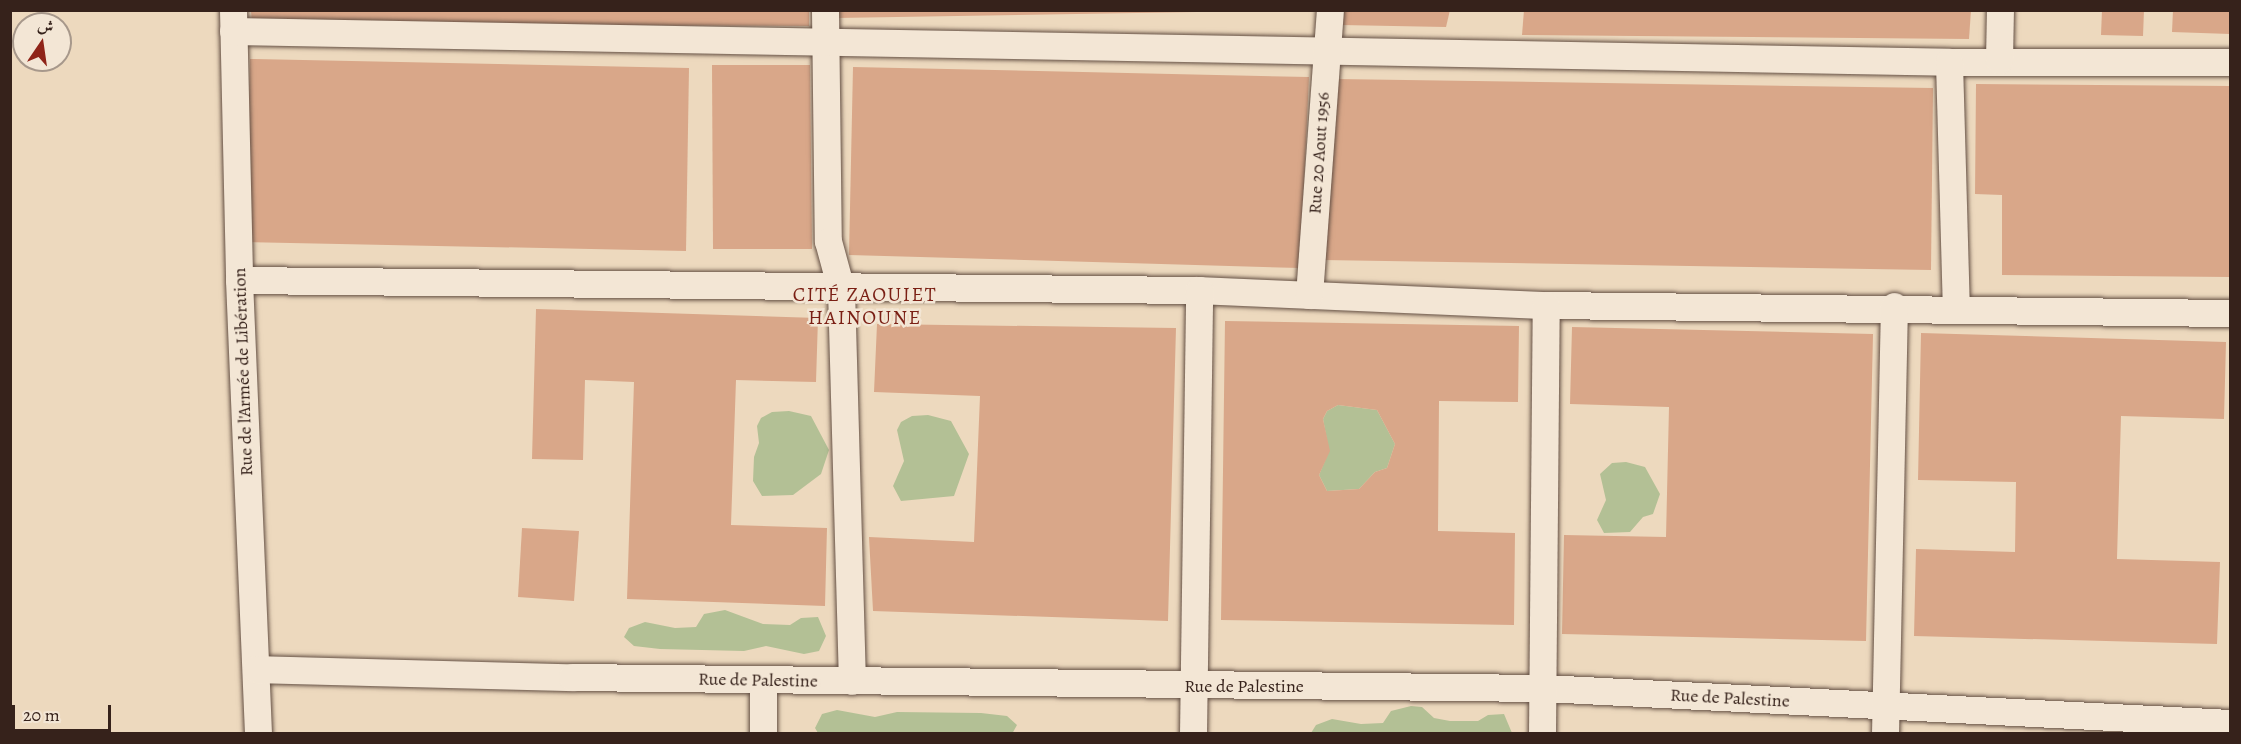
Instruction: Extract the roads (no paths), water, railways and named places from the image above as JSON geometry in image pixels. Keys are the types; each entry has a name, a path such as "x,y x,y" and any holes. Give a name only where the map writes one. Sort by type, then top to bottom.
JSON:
{"street":[{"path":"825,10 828,241 841,289 852,681"},
{"name":"Rue 20 Aout 1956","path":"1309,295 1330,10"},
{"path":"1999,60 2000,10"},
{"path":"233,21 825,43 1327,49 1949,62 1999,60 2230,62"},
{"name":"Rue de l'Armée de Libération","path":"233,21 239,280 258,734"},
{"path":"1949,62 1956,308"},
{"path":"239,280 841,289 1199,290 1546,305 1894,306 2230,313"},
{"path":"1193,734 1199,290"},
{"path":"1542,734 1546,305"},
{"path":"1885,734 1894,306"},
{"name":"Rue de Palestine","path":"256,669 763,680 1544,688 1886,706 2071,725 2230,723"},
{"path":"763,680 763,734"}],"district":[{"name":"CITÉ ZAOUIET HAINOUNE","path":"865,306"}]}
